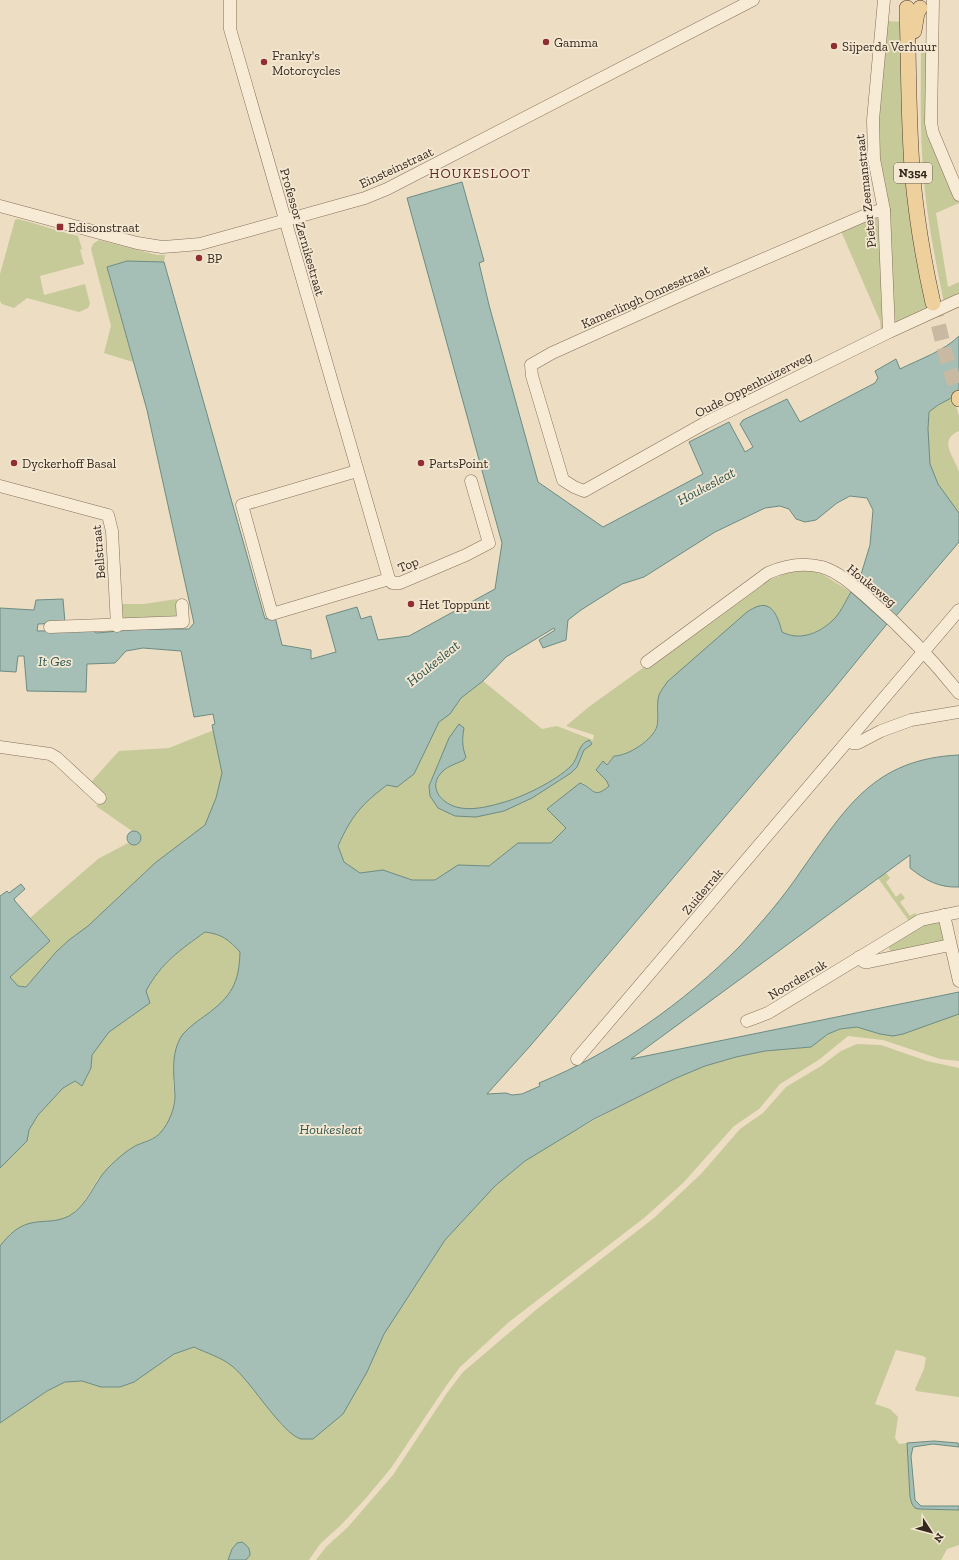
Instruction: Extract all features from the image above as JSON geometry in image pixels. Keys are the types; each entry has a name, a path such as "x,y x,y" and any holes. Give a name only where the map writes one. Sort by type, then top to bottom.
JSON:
{"main road":[{"name":"N354","path":"913,4 916,20 909,66 913,182 921,245 933,303"}],"street":[{"name":"Professor Zernikestraat","path":"230,0 230,29 389,579"},
{"name":"Einsteinstraat","path":"0,206 137,243 162,247 200,244 365,198 387,189 753,0"},
{"name":"Pieter Zeemanstraat","path":"884,0 873,120 874,159 884,210 889,332"},
{"path":"933,0 931,123 933,132 955,176 959,195"},
{"name":"Kamerlingh Onnesstraat","path":"563,480 532,376 531,365 552,353 700,286 873,212 884,210"},
{"name":"Oude Oppenhuizerweg","path":"563,480 584,491 705,423 889,332 959,300"},
{"name":"Top","path":"357,471 242,505 272,614 389,579 390,582 396,584 466,555 489,542 470,481"},
{"name":"Bellstraat","path":"0,486 108,515 112,531 117,626"},
{"name":"Houkeweg","path":"647,662 759,578 776,569 800,564 822,567 845,579 892,620 924,651 959,693"},
{"path":"50,627 117,626 183,622 182,605"},
{"name":"Zuiderrak","path":"577,1060 959,610"},
{"path":"848,741 858,743 881,730 911,720 959,712"},
{"path":"0,748 50,754 57,758 100,798"},
{"name":"Noorderrak","path":"747,1021 768,1013 921,920 959,912"},
{"path":"944,915 959,981"},
{"path":"859,957 864,962 869,962 950,945"}],"green space":[{"path":"885,21 904,22 929,311 895,324 876,154"},
{"path":"921,48 927,48 941,163 959,203 936,213 948,287 959,282 959,296 944,303 930,228 923,171 921,139"},
{"path":"875,217 880,220 883,330 881,333 880,321 841,231"},
{"path":"18,219 78,236 84,264 40,276 44,295 85,284 90,304 88,308 79,312 27,298 14,308 2,304 0,301 0,274 15,220"},
{"path":"99,240 157,255 165,255 164,262 127,261 107,267 133,362 104,353 111,326 91,249 93,244"},
{"path":"953,397 959,416 959,431 949,439 948,444 949,450 959,472 959,513 938,485 934,477 928,449 929,412"},
{"path":"803,569 822,574 851,592 835,618 827,626 815,633 802,636 788,635 782,632 778,620 657,708 657,725 649,738 633,751 614,756 606,765 603,761 596,770 606,780 609,786 602,791 596,792 583,783 547,809 566,828 551,843 518,843 489,866 458,865 435,880 412,880 383,870 360,873 344,862 338,846 348,824 365,802 387,785 427,746 439,722 449,714 461,698 483,681 542,729 557,726 593,740 594,735 566,726 590,706 760,584 789,572"},
{"path":"177,599 180,620 123,621 122,604 144,604"},
{"path":"214,730 222,773 216,798 205,825 155,863 88,926 69,940 56,952 26,987 18,986 10,977 50,941 30,918 98,859 128,843 129,844 132,831 96,806 105,796 91,782 119,751 169,748"},
{"path":"886,873 890,878 886,882 896,897 901,893 905,898 900,902 910,916 915,913 918,917 909,921 878,878"},
{"path":"940,920 945,941 892,952 889,949 889,945 920,924"},
{"path":"205,932 221,936 229,941 240,952 240,969 235,985 221,1004 199,1020 184,1034 173,1081 175,1097 173,1109 168,1123 161,1134 134,1146 98,1179 82,1205 71,1215 58,1221 31,1223 10,1234 0,1246 0,1168 27,1141 29,1130 38,1115 63,1088 75,1081 82,1086 91,1068 92,1055 109,1032 149,1003 146,991 158,972 179,951"},
{"path":"959,1014 959,1061 940,1059 883,1040 848,1036 820,1059 780,1084 759,1109 734,1126 683,1183 644,1218 509,1322 460,1367 391,1468 341,1525 320,1544 309,1560 246,1560 250,1555 237,1543 232,1549 228,1560 0,1560 0,1423 47,1391 65,1382 82,1381 101,1387 134,1382 174,1354 194,1347 219,1358 232,1366 253,1387 282,1426 367,1372 383,1334 445,1240 495,1186 525,1161 562,1138 627,1102 705,1066 736,1057 765,1051 811,1047 828,1034 840,1029 857,1027 880,1034"},
{"path":"857,1044 881,1045 927,1061 959,1068 959,1397 916,1391 915,1389 924,1369 926,1358 896,1350 875,1404 890,1409 898,1417 895,1438 899,1444 907,1443 910,1497 912,1504 919,1509 959,1510 959,1545 947,1549 941,1560 316,1560 326,1547 348,1527 393,1475 447,1393 463,1372 537,1309 654,1218 701,1174 740,1129 763,1113 786,1087 821,1066 841,1051"}],"water":[{"name":"Houkesleat","path":"462,182 484,261 479,263 489,305 538,482 603,527 703,474 689,442 729,422 745,452 753,447 740,424 743,420 787,399 800,422 875,383 878,378 875,371 896,359 900,369 939,350 959,336 959,394 938,405 929,412 928,429 930,464 938,484 959,513 959,542 896,616 859,581 870,545 873,510 867,498 850,496 837,503 816,520 805,522 796,519 789,509 780,506 765,508 715,532 644,577 622,584 581,610 568,620 566,640 543,648 539,640 555,630 554,628 506,657 483,681 461,698 450,714 439,722 414,774 397,787 387,785 358,811 348,826 338,846 344,862 360,873 383,870 412,880 435,880 458,865 489,866 518,843 551,843 566,828 547,809 580,783 596,793 609,786 606,780 596,770 603,761 607,765 614,756 633,750 651,737 657,726 659,695 667,682 747,612 759,606 768,607 775,613 782,632 795,636 808,635 827,626 835,618 851,592 887,624 833,690 531,1045 487,1094 522,1094 540,1086 539,1083 594,1057 646,1025 695,987 740,946 780,900 848,808 865,791 883,777 904,766 929,759 959,755 959,887 939,885 921,876 910,868 910,855 631,1059 959,992 959,1014 903,1034 893,1036 880,1034 857,1027 840,1029 828,1034 811,1047 765,1051 736,1057 705,1066 674,1079 594,1119 525,1161 495,1186 445,1240 384,1334 367,1372 343,1414 313,1439 301,1439 293,1435 276,1418 240,1373 228,1363 194,1347 174,1354 134,1382 120,1387 101,1387 82,1381 65,1382 47,1391 0,1423 0,1246 21,1226 36,1222 59,1220 76,1212 86,1200 99,1179 115,1161 132,1148 152,1139 161,1132 169,1120 174,1105 174,1056 179,1041 188,1029 215,1008 228,995 236,981 239,963 240,952 225,938 211,933 205,932 179,951 158,972 146,991 150,1003 109,1032 92,1055 91,1068 82,1086 75,1081 63,1088 38,1115 29,1130 27,1141 0,1168 0,896 7,891 9,893 21,884 25,889 14,899 15,901 50,941 10,977 18,986 26,987 56,952 69,940 88,926 155,863 205,825 216,798 222,773 212,725 215,724 213,714 194,717 181,651 143,648 126,651 115,663 87,664 86,692 27,691 24,656 18,656 16,672 0,671 0,608 34,610 36,600 63,599 65,623 38,624 37,631 91,630 97,633 140,629 189,629 194,623 147,410 107,267 127,261 164,262 265,619 275,617 282,645 311,650 311,659 336,652 326,616 357,607 361,619 371,616 378,640 409,636 495,589 502,543 407,198"},
{"path":"459,724 464,728 463,743 466,757 464,760 443,771 438,777 436,788 441,797 450,805 467,809 479,808 509,801 538,788 565,772 574,763 580,748 585,742 589,740 592,744 584,750 577,767 571,773 532,798 504,811 476,817 455,816 438,808 430,796 429,786 449,738"},
{"path":"131,831 137,831 141,835 141,841 137,845 131,845 127,841 127,835"},
{"path":"934,1441 958,1443 959,1447 933,1444 913,1447 911,1456 915,1500 921,1506 959,1506 959,1510 919,1509 915,1508 912,1504 910,1497 907,1443"},
{"path":"242,1542 250,1551 250,1555 246,1560 228,1560 232,1549 237,1543"}],"tunnel":[{"path":"933,303 946,356 959,398"}],"place":[{"name":"Gamma","path":"546,42"},
{"name":"Sijperda Verhuur","path":"834,46"},
{"name":"Franky's Motorcycles","path":"264,62"},
{"name":"Edisonstraat","path":"60,227"},
{"name":"BP","path":"199,258"},
{"name":"Dyckerhoff Basal","path":"14,463"},
{"name":"PartsPoint","path":"421,463"},
{"name":"Het Toppunt","path":"411,604"}],"district":[{"name":"HOUKESLOOT","path":"480,173"}],"water label":[{"name":"It Ges","path":"55,661"}]}
